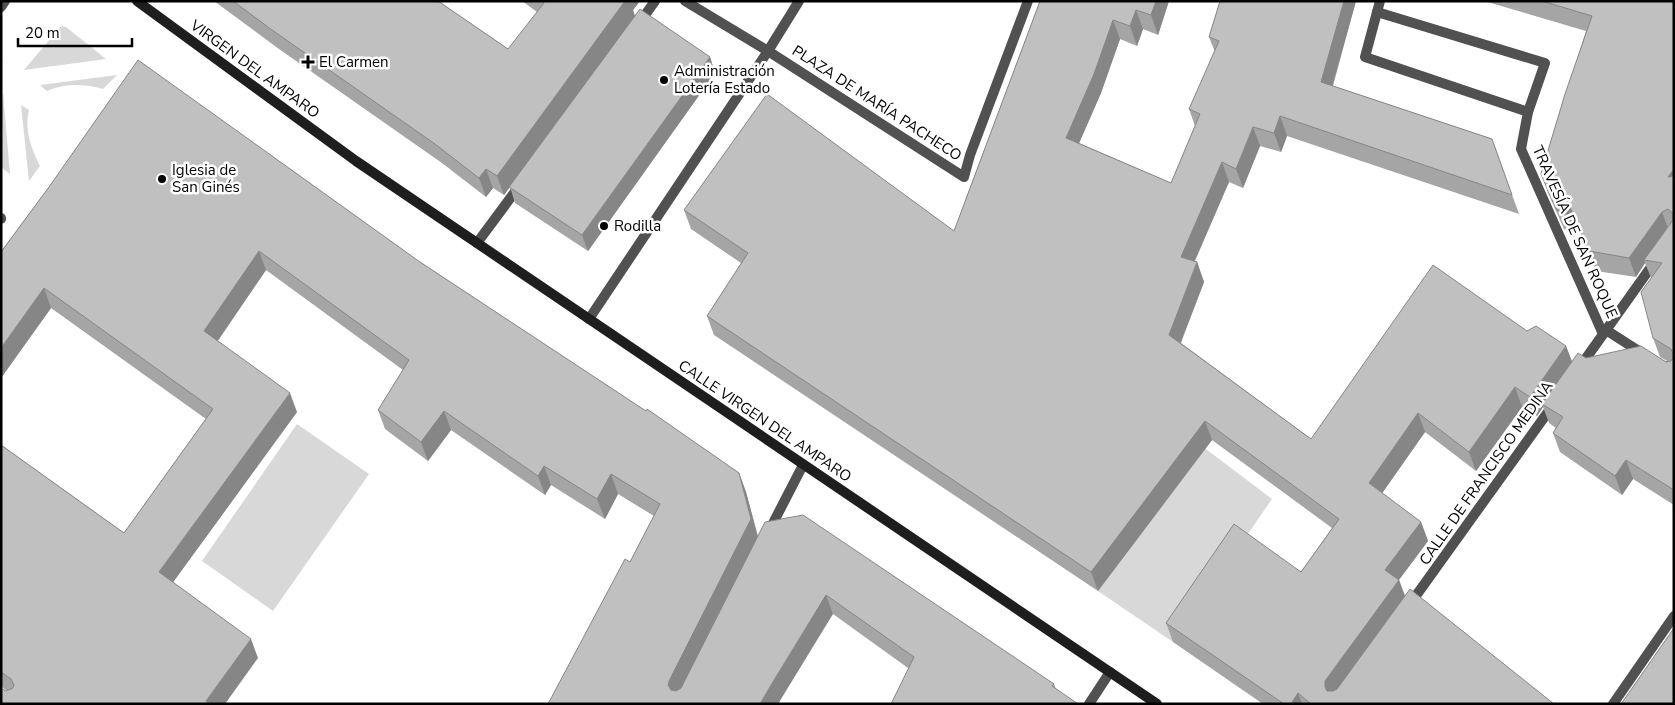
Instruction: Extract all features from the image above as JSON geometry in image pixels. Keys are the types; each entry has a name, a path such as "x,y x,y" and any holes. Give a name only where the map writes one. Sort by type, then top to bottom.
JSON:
{"street":[{"path":"1,7 6,1"},
{"name":"VIRGEN DEL AMPARO","path":"137,1 356,161"},
{"path":"632,33 655,1"},
{"name":"PLAZA DE MARÍA PACHECO","path":"685,1 768,50 964,177 970,156 1028,1"},
{"name":"PLAZA DE MARÍA PACHECO","path":"768,50 799,1"},
{"path":"1380,1 1365,56 1528,112"},
{"name":"TRAVESÍA DE SAN ROQUE","path":"1377,12 1544,63 1528,112 1521,149 1604,332"},
{"path":"589,319 768,50"},
{"name":"CALLE VIRGEN DEL AMPARO","path":"356,161 1157,704"},
{"path":"477,243 525,178"},
{"path":"1575,374 1663,251"},
{"path":"1604,332 1651,359"},
{"name":"CALLE DE FRANCISCO MEDINA","path":"1405,611 1558,397"},
{"path":"762,545 803,465"},
{"path":"1613,704 1674,616"},
{"path":"1088,704 1110,672"}],"shaded area":[{"path":"61,26 66,27 106,59 24,70"},
{"path":"117,75 103,89 75,85 47,91 40,85"},
{"path":"3,93 10,174 1,167 1,95"},
{"path":"21,105 29,110 27,124 29,138 40,166 29,181"},
{"path":"297,424 369,474 273,611 202,561"},
{"path":"1190,437 1272,499 1173,642 1098,591 1127,552"}],"building":[{"path":"233,1 438,1 508,49 544,3 542,1 625,1 497,176 486,169 479,178 435,144"},
{"path":"1040,1 1156,1 1151,15 1136,10 1130,26 1113,20 1094,74 1066,138 1171,183 1200,114 1189,109 1219,41 1209,37 1220,1 1344,1 1321,82 1492,139 1512,195 1280,116 1274,133 1253,127 1236,169 1222,162 1181,257 1197,262 1169,335 1311,439 1433,265 1527,331 1536,326 1566,346 1530,397 1515,387 1469,452 1418,413 1369,483 1421,522 1385,570 1399,580 1325,681 1327,691 1337,689 1410,589 1554,704 1311,704 1298,693 1291,704 1284,704 1166,623 1234,524 1301,572 1339,519 1205,421 1091,572 707,316 748,253 684,210 767,94 954,231"},
{"path":"1542,1 1674,1 1674,169 1668,177 1674,176 1674,356 1671,349 1653,338 1641,292 1662,263 1644,260 1673,220 1673,213 1668,209 1662,212 1629,258 1589,251 1570,207 1565,212 1557,210 1541,174 1565,94 1592,16"},
{"path":"640,9 710,57 582,235 509,187"},
{"path":"138,60 420,262 646,411 647,409 739,473 751,519 669,681 668,685 671,690 676,691 681,688 765,522 803,515 1054,684 1052,686 1078,704 891,704 914,657 826,595 760,704 548,704 625,559 630,562 660,504 611,474 597,499 544,466 538,476 444,411 421,442 378,410 409,360 259,251 204,331 290,393 159,572 251,639 206,701 210,704 1,704 1,688 6,691 13,688 14,685 11,679 1,672 1,445 124,533 213,409 44,288 1,348 1,252"},
{"path":"1641,346 1666,362 1671,361 1674,356 1674,490 1626,460 1615,476 1553,433 1563,417 1542,404 1578,353 1586,358"},
{"path":"1674,628 1674,704 1621,704"}],"place":[{"name":"El Carmen","path":"308,62"},
{"name":"Administración Lotería Estado","path":"664,80"},
{"name":"Iglesia de San Ginés","path":"162,179"},
{"name":"Rodilla","path":"604,226"}]}
